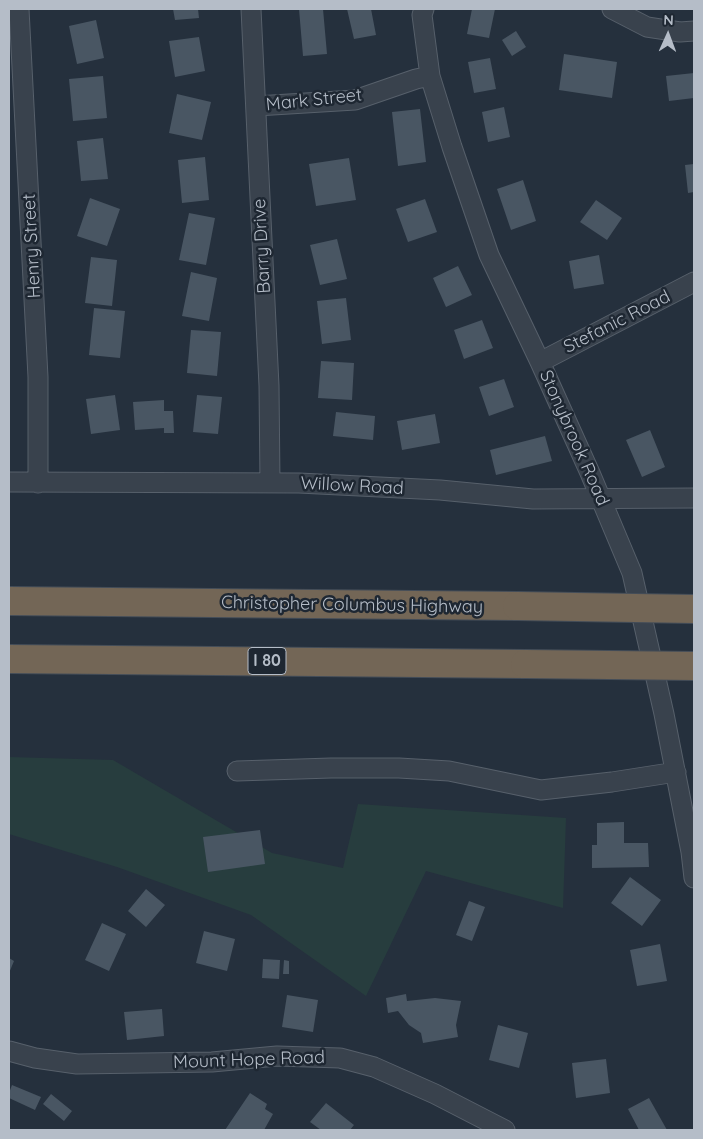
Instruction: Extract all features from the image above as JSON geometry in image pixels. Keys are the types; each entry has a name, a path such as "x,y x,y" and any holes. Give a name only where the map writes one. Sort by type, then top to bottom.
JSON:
{"highway":[{"name":"Christopher Columbus Highway","path":"9,601 694,609"},
{"name":"I 80","path":"9,659 694,666"}],"street":[{"name":"Henry Street","path":"19,9 38,377 38,482"},
{"name":"Barry Drive","path":"251,9 268,386 270,483"},
{"name":"Stonybrook Road","path":"424,9 422,16 430,76 489,255 540,362 601,498 632,573 676,772 694,878"},
{"path":"612,9 648,27 680,32 694,31"},
{"name":"Mark Street","path":"256,106 355,100 430,76"},
{"name":"Stefanic Road","path":"540,362 694,282"},
{"name":"Willow Road","path":"9,482 299,483 440,490 533,498 694,498"},
{"path":"237,771 409,768 449,771 542,790 676,772"},
{"name":"Mount Hope Road","path":"9,1051 35,1058 77,1064 212,1062 277,1056 340,1058 374,1067 435,1094 505,1130"}],"green space":[{"path":"9,757 113,760 272,853 343,868 358,804 566,818 563,908 426,871 366,996 251,915 117,867 9,834"}],"building":[{"path":"173,9 198,9 199,18 175,20"},
{"path":"299,9 323,9 327,54 303,56"},
{"path":"347,9 371,9 376,35 354,39"},
{"path":"472,9 495,9 489,38 467,34"},
{"path":"96,20 104,58 77,64 69,26"},
{"path":"516,31 526,47 512,56 502,40"},
{"path":"199,37 205,71 175,77 169,41"},
{"path":"564,54 617,62 612,98 559,90"},
{"path":"490,58 496,89 474,93 468,62"},
{"path":"694,73 694,98 669,101 666,76"},
{"path":"103,76 107,118 73,121 69,79"},
{"path":"177,94 211,102 202,140 169,133"},
{"path":"504,107 510,137 488,142 482,112"},
{"path":"420,109 426,162 398,166 392,112"},
{"path":"103,138 108,179 81,181 77,141"},
{"path":"205,157 209,200 182,203 178,160"},
{"path":"349,158 356,200 316,206 309,164"},
{"path":"694,164 694,192 688,193 685,165"},
{"path":"523,180 536,221 511,230 497,189"},
{"path":"90,198 120,209 107,246 77,236"},
{"path":"425,199 437,232 408,242 396,209"},
{"path":"596,200 622,218 607,240 580,222"},
{"path":"189,213 215,218 206,265 179,260"},
{"path":"337,239 347,279 320,285 310,245"},
{"path":"599,255 604,284 574,289 569,261"},
{"path":"91,257 117,260 112,306 85,303"},
{"path":"458,266 472,295 446,307 433,278"},
{"path":"191,272 217,278 209,321 182,316"},
{"path":"346,298 351,340 322,344 317,301"},
{"path":"94,308 125,311 120,358 89,355"},
{"path":"482,320 493,348 464,359 454,330"},
{"path":"191,330 221,332 217,376 187,373"},
{"path":"321,361 354,363 352,400 318,398"},
{"path":"504,379 514,407 489,416 479,387"},
{"path":"115,395 120,430 91,434 86,399"},
{"path":"197,395 222,397 218,434 193,432"},
{"path":"164,400 164,411 173,411 174,433 164,433 164,428 135,430 133,402"},
{"path":"336,412 375,416 373,440 333,436"},
{"path":"435,414 440,443 402,450 397,421"},
{"path":"650,430 665,467 642,477 626,440"},
{"path":"545,436 552,461 496,475 490,450"},
{"path":"624,822 624,843 648,843 649,867 592,868 592,845 597,845 597,823"},
{"path":"260,830 265,864 208,872 203,837"},
{"path":"630,877 661,900 642,926 611,903"},
{"path":"146,889 165,905 146,927 128,911"},
{"path":"469,901 485,907 472,941 456,935"},
{"path":"102,923 126,934 109,971 85,960"},
{"path":"204,931 235,939 227,971 196,963"},
{"path":"660,944 667,981 637,986 630,950"},
{"path":"9,958 14,961 9,973"},
{"path":"263,959 280,960 279,979 262,978"},
{"path":"284,960 289,961 289,974 283,974"},
{"path":"406,994 407,1001 435,998 461,1001 456,1025 458,1037 423,1043 421,1033 409,1025 398,1011 388,1013 386,998"},
{"path":"287,995 318,1000 313,1032 282,1027"},
{"path":"162,1009 164,1036 127,1040 124,1012"},
{"path":"498,1025 528,1033 519,1068 489,1060"},
{"path":"606,1059 610,1093 576,1098 572,1063"},
{"path":"12,1085 41,1097 35,1110 9,1098"},
{"path":"250,1093 267,1104 265,1109 273,1114 264,1130 225,1130"},
{"path":"51,1094 72,1111 64,1121 43,1104"},
{"path":"649,1098 667,1130 639,1130 628,1109"},
{"path":"326,1103 354,1125 350,1130 321,1130 310,1122"}]}
